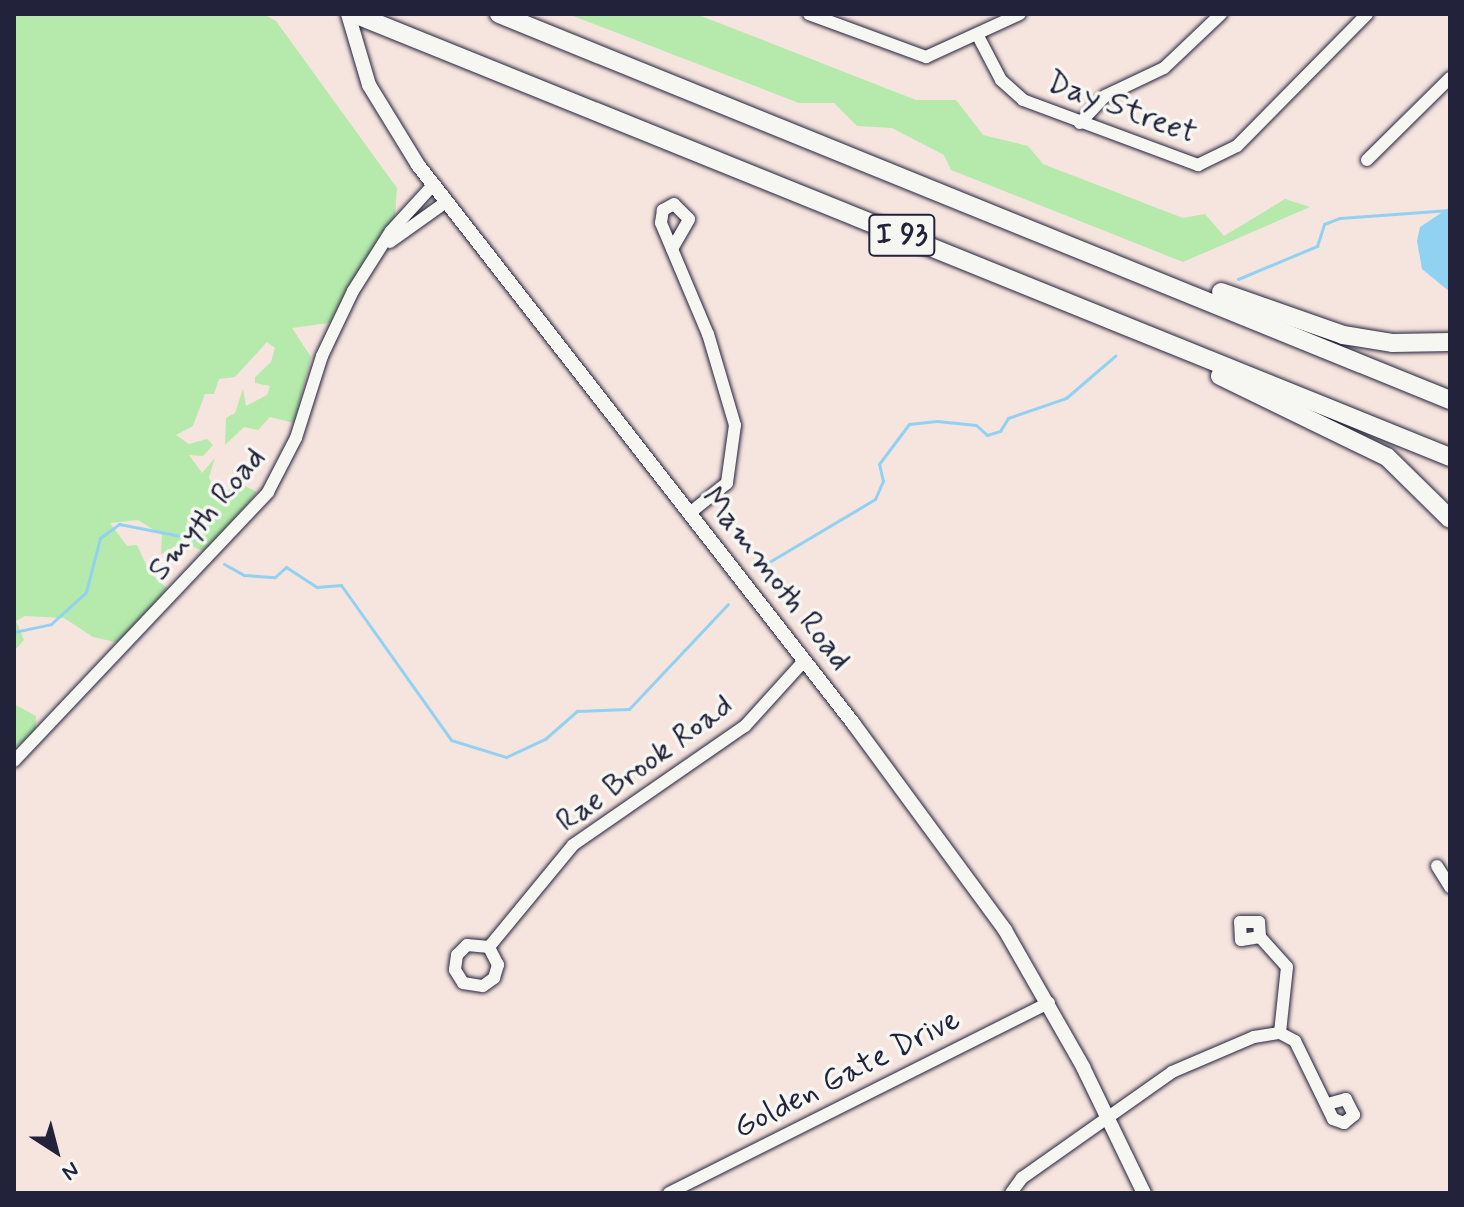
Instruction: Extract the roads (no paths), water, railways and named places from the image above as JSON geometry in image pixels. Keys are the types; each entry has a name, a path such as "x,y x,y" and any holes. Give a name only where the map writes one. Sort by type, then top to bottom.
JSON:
{"highway":[{"name":"I 93","path":"351,14 1450,457"},
{"name":"I 93","path":"499,14 1074,244 1450,400"},
{"path":"1074,244 1156,266 1343,335 1393,343 1450,342"},
{"path":"1160,339 1203,368 1387,457 1450,519"}],"main road":[{"name":"Mammoth Road","path":"351,14 355,42 380,108 433,185 947,848 1049,1003 1144,1193"}],"street":[{"path":"809,14 917,55 935,56 1020,14"},
{"path":"1080,123 1105,96 1164,68 1221,14"},
{"name":"Day Street","path":"978,36 1010,92 1185,164 1213,163 1237,146 1367,14"},
{"path":"1367,160 1450,78"},
{"name":"Smyth Road","path":"14,761 58,721 275,482 328,340 374,258 433,185"},
{"name":"Smyth Road","path":"374,258 410,224 446,202"},
{"path":"672,249 708,334 735,425 727,483 690,513"},
{"name":"Rae Brook Road","path":"489,947 573,845 745,726 804,661"},
{"path":"1437,866 1450,887"},
{"path":"1260,937 1287,967 1280,1033"},
{"name":"Golden Gate Drive","path":"669,1193 1049,1003"},
{"path":"1280,1033 1301,1047 1327,1104"},
{"path":"1011,1193 1022,1178 1196,1059 1280,1033"}],"water":[{"path":"1450,207 1450,292 1422,269 1417,241 1420,227"}],"waterway":[{"path":"1238,279 1317,246 1324,224 1340,218 1450,210"},
{"path":"759,568 875,499 883,481 879,464 909,424 937,421 976,425 987,435 1000,431 1008,418 1066,398 1115,356"},
{"path":"14,632 51,624 86,592 100,538 119,524 201,540"},
{"path":"224,564 244,575 275,577 286,567 317,587 341,585 451,740 506,757 545,739 577,711 629,709 728,604"}]}
